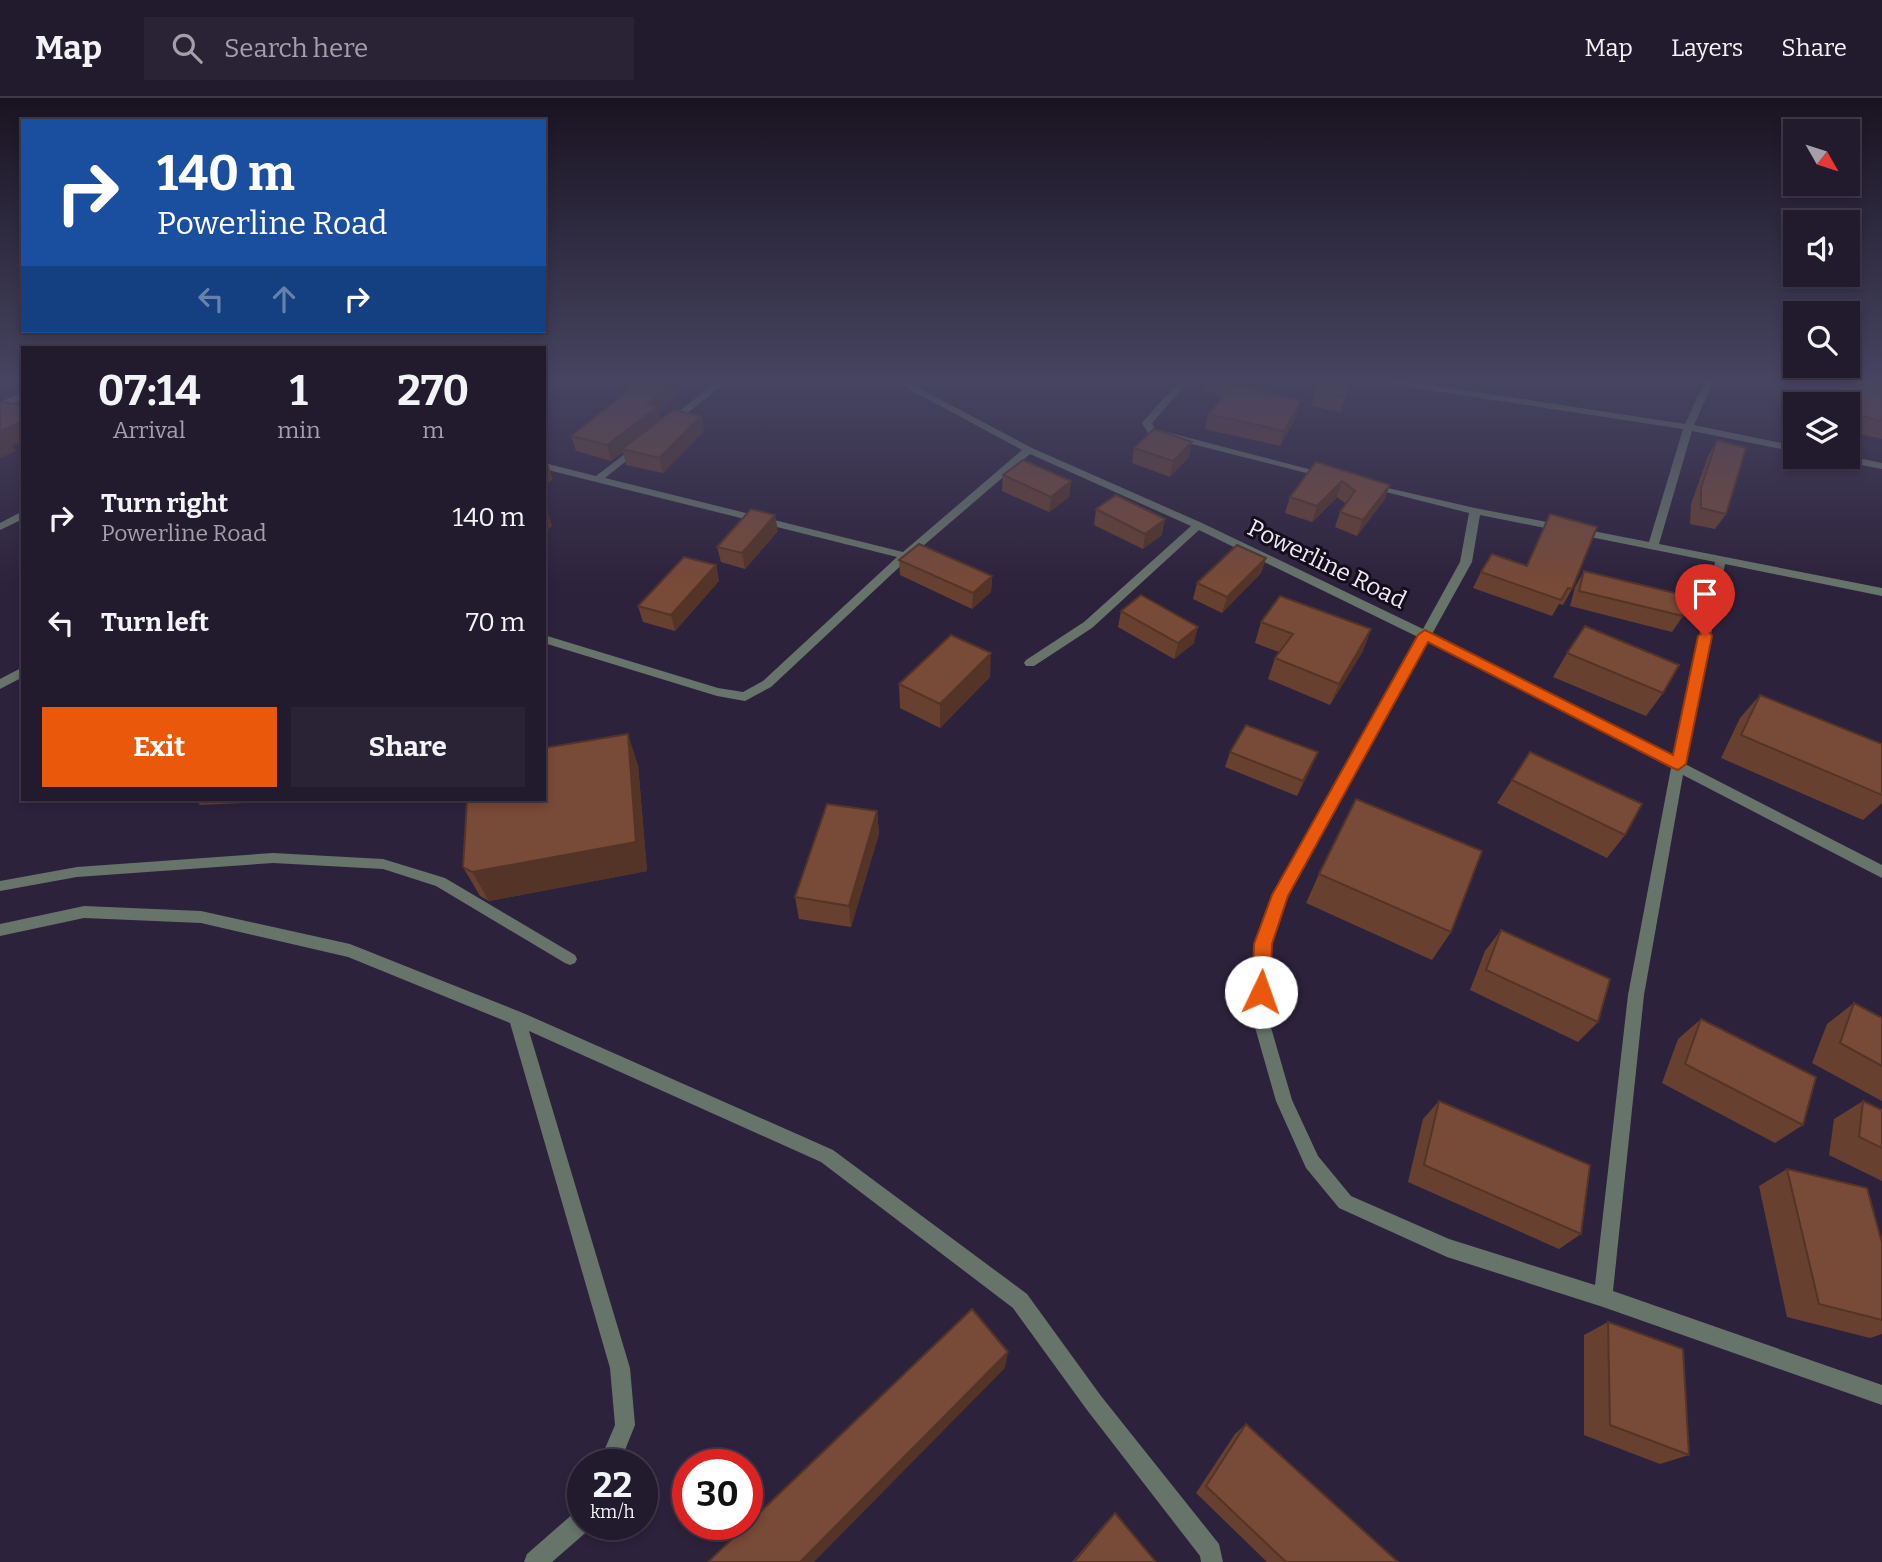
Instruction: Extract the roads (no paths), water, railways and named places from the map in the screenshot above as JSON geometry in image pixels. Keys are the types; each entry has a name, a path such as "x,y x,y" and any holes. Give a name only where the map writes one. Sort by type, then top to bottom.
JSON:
{"street":[{"path":"598,479 636,449"},
{"path":"1227,449 1340,478"},
{"path":"1653,545 1682,449"},
{"path":"546,640 717,692 745,697 768,684 905,556 1029,450"},
{"name":"Powerline Road","path":"1029,450 1198,525 1425,635 1882,872"},
{"path":"1860,462 1882,466"},
{"path":"546,466 905,556"},
{"path":"1354,482 1475,510 1882,592"},
{"path":"1475,510 1466,562 1280,895 1263,944 1260,1017 1284,1101 1312,1161 1345,1202 1447,1248 1603,1297 1882,1395"},
{"path":"0,527 21,515"},
{"path":"1030,663 1088,625 1198,525"},
{"path":"1603,1297 1636,995 1678,764 1721,559"},
{"path":"0,685 21,672"},
{"path":"0,930 84,912 201,917 349,951 517,1018 827,1156 1020,1301 1094,1403 1211,1552 1212,1562"},
{"path":"517,1018 620,1368 625,1425 615,1449"},
{"path":"535,1562 567,1534"}],"lane":[{"path":"0,887 77,872 273,858 383,864 440,882 570,959"}]}
